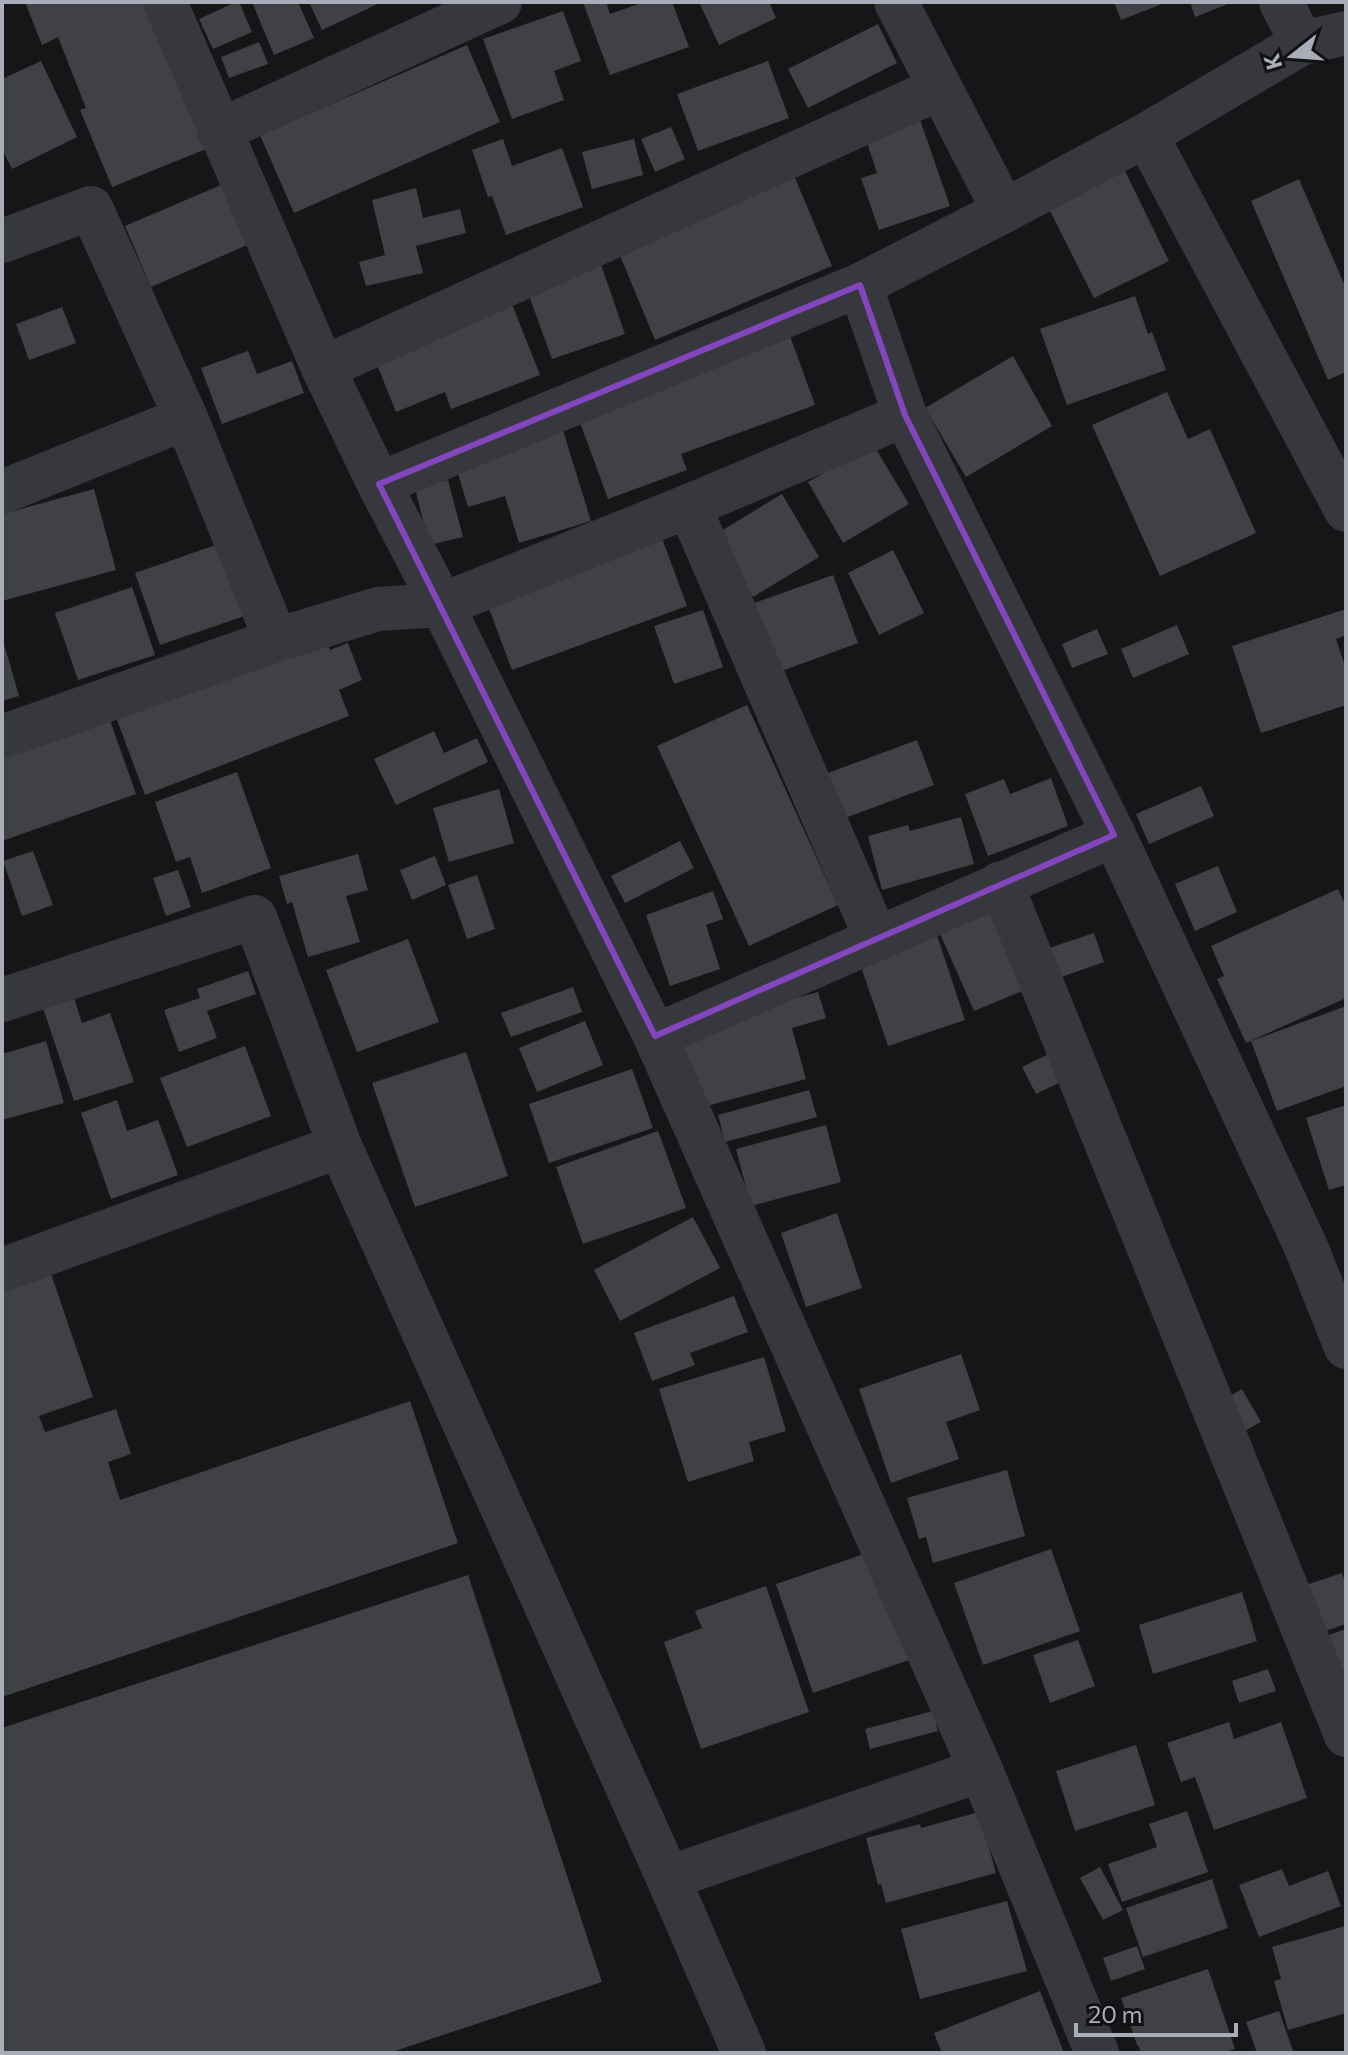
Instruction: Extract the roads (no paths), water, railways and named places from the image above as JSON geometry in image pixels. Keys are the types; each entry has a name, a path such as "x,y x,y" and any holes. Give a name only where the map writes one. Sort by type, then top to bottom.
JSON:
{"street":[{"path":"165,2 323,368 655,1036 981,1770 1097,2053"},
{"path":"219,131 500,2"},
{"path":"896,2 1004,211"},
{"path":"1281,2 1302,43"},
{"path":"379,484 860,285 1146,135 1302,43 1346,33"},
{"path":"323,368 940,88"},
{"path":"1146,135 1346,510"},
{"path":"2,241 91,208 186,418 276,640"},
{"path":"860,285 905,415 1114,835 1306,1247 1346,1347"},
{"path":"2,737 276,640 378,609 442,605 905,415"},
{"path":"2,492 186,418"},
{"path":"689,506 876,938"},
{"path":"655,1036 1114,835"},
{"path":"1001,883 1346,1735"},
{"path":"2,1000 255,917 340,1146 744,2053"},
{"path":"2,1270 340,1146"},
{"path":"668,1878 981,1770"}]}
